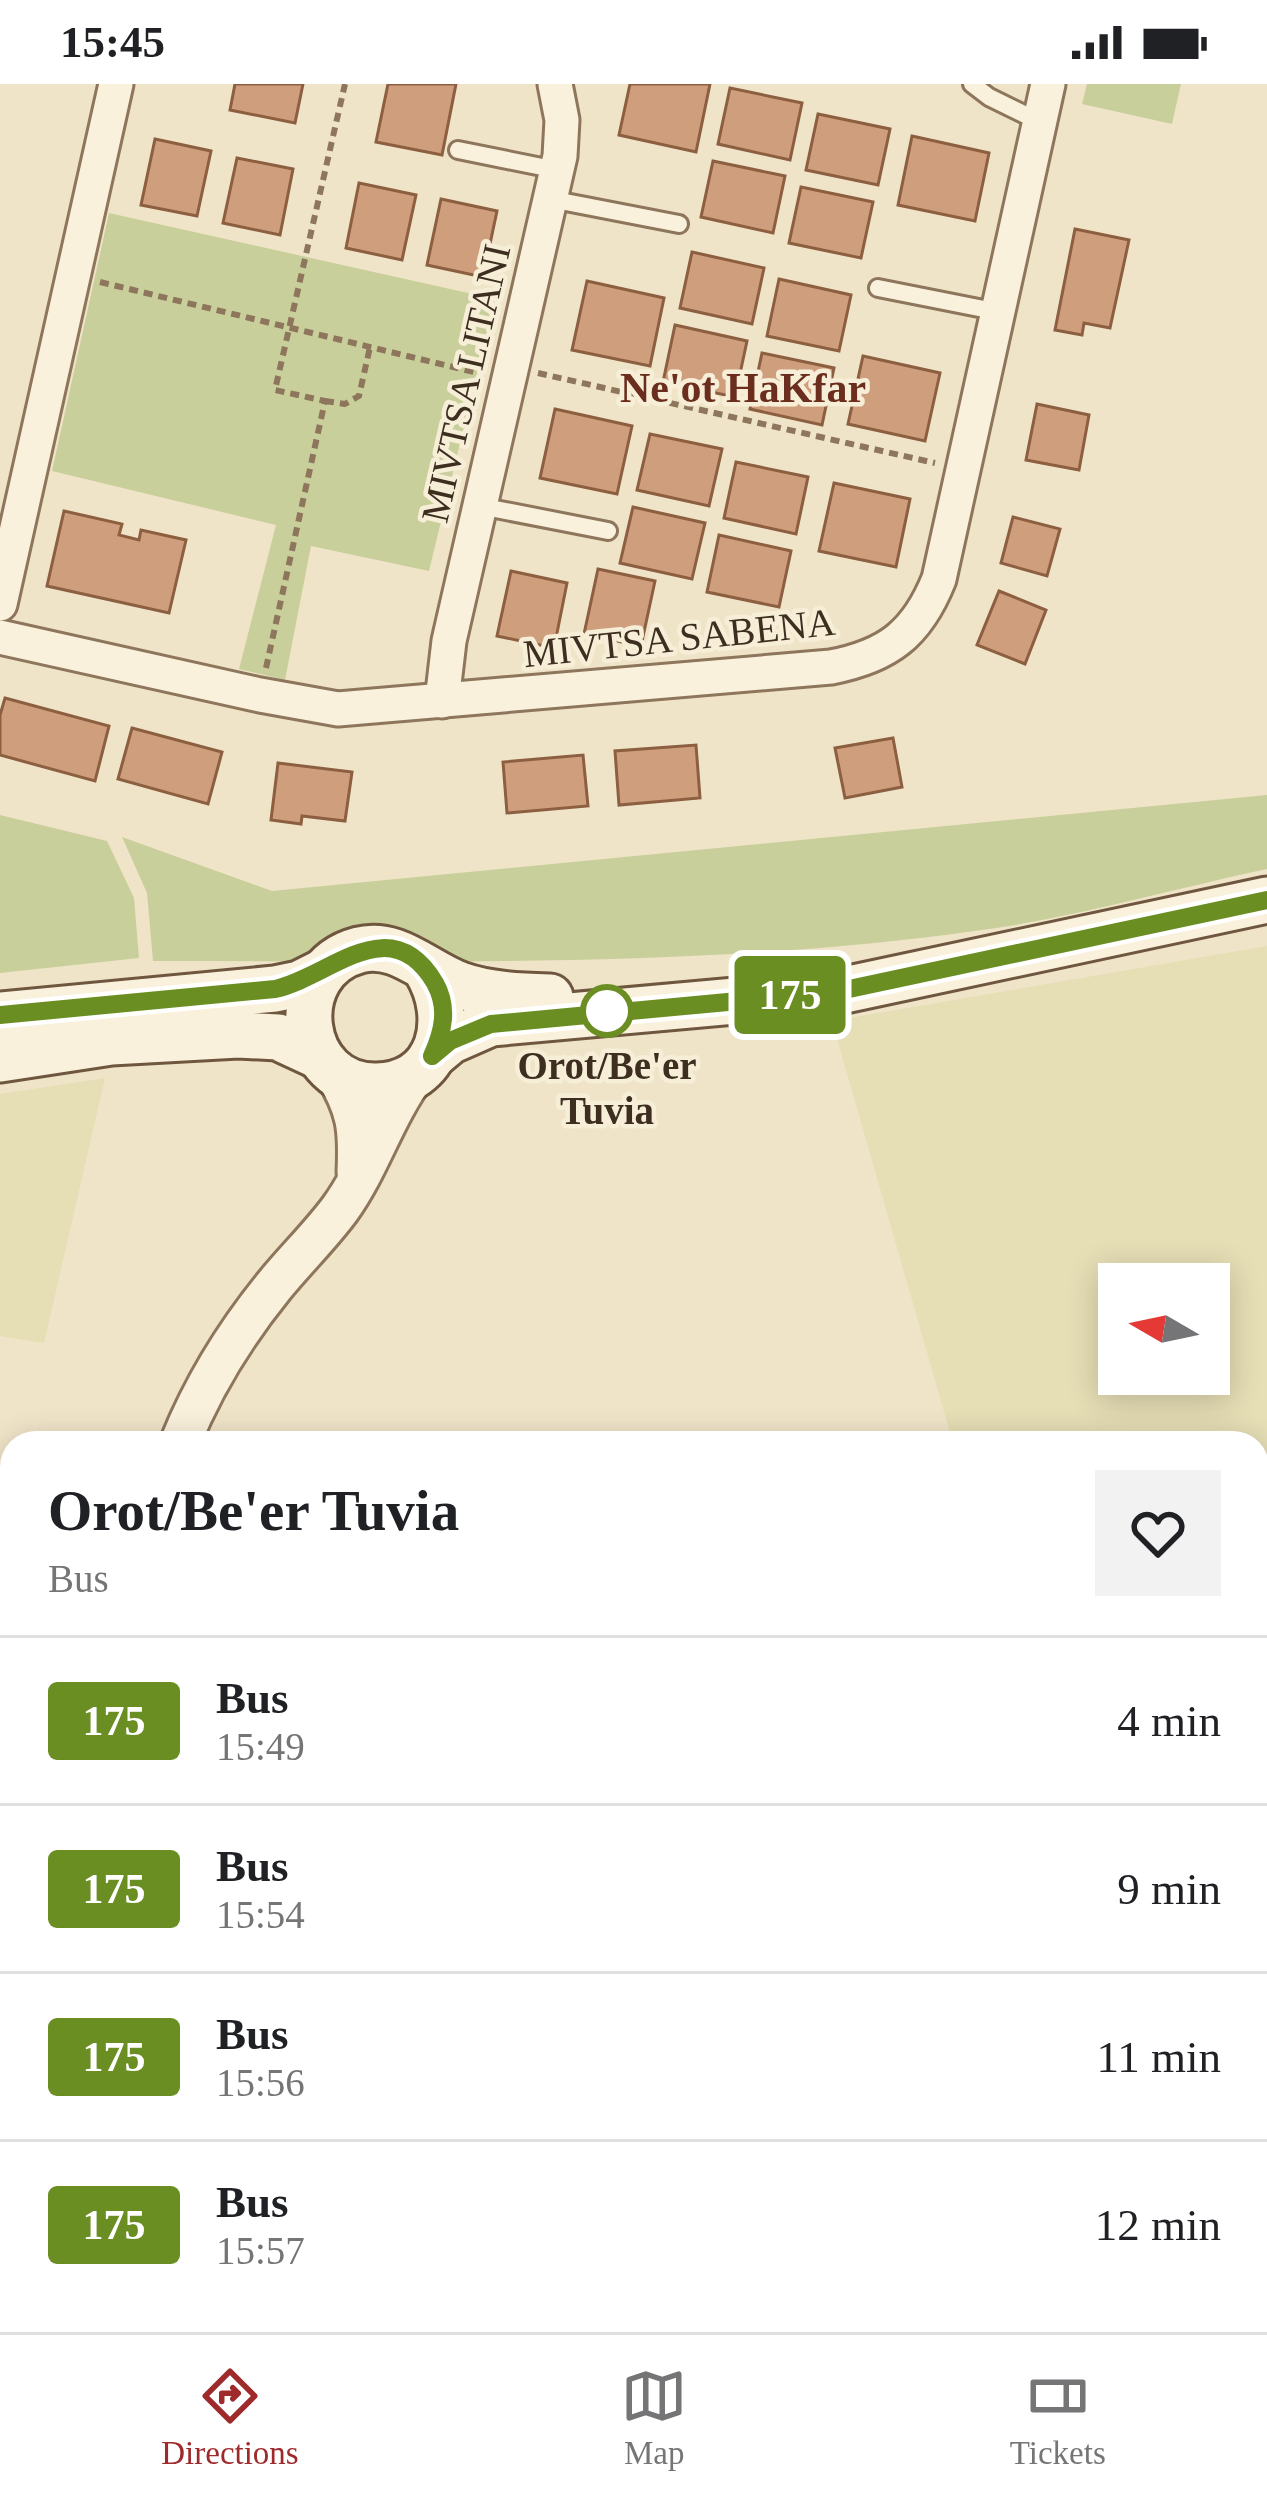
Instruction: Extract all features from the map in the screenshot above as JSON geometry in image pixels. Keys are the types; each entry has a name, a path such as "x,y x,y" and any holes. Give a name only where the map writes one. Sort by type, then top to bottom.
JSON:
{"main road":[{"path":"0,1059 111,1042 278,1037 353,1082 375,1086 397,1083 450,1041 491,1024 835,992 1267,900"},
{"path":"0,1015 275,989 298,984 363,949 387,949 409,956 427,971 502,994 679,1004"},
{"path":"424,1064 442,1036 444,1014 439,991 427,971"},
{"path":"323,972 311,992 307,1014 309,1037 326,1064"}],"street":[{"path":"0,604 116,84"},
{"name":"MIVTSA LITANI","path":"442,701 449,641 553,185 562,120 555,84"},
{"name":"MIVTSA SABENA","path":"0,637 338,709 868,660 912,628 928,605 945,557 1050,84"},
{"path":"326,1064 352,1100 357,1183"},
{"path":"185,1431 203,1385 357,1183 392,1106 424,1064"}],"lane":[{"path":"972,84 1040,122"},
{"path":"458,150 679,224"},
{"path":"878,288 999,312"},
{"path":"480,506 608,531"}],"path":[{"path":"345,84 275,390 346,404 359,396 370,346"},
{"path":"73,275 370,346 964,470"},
{"path":"260,695 325,401"}],"shaded area":[{"path":"1267,946 1267,1431 950,1431 832,1021"},
{"path":"105,1078 44,1343 0,1336 0,1094"}],"green space":[{"path":"1087,84 1181,84 1172,124 1082,104"},
{"path":"109,213 495,299 429,571 311,546 285,680 239,669 276,525 52,471"},
{"path":"1267,795 1267,869 982,930 879,943 672,957 153,961 147,893 122,837 272,891"},
{"path":"0,815 107,841 134,898 139,958 0,973"}],"building":[{"path":"235,84 303,84 295,123 230,110"},
{"path":"388,84 456,84 442,155 376,142"},
{"path":"630,84 710,84 696,152 619,135"},
{"path":"730,88 802,103 790,160 718,144"},
{"path":"818,114 890,129 878,185 806,170"},
{"path":"912,136 989,153 975,221 898,205"},
{"path":"155,139 211,151 197,216 141,205"},
{"path":"237,158 293,169 280,235 223,223"},
{"path":"713,161 785,176 773,233 701,217"},
{"path":"359,183 416,195 402,260 346,248"},
{"path":"801,187 873,202 861,258 789,243"},
{"path":"441,199 497,211 483,277 427,265"},
{"path":"1075,229 1129,240 1110,328 1084,323 1082,335 1055,330"},
{"path":"692,252 764,268 752,324 680,308"},
{"path":"779,279 851,295 839,351 767,336"},
{"path":"587,281 664,298 650,366 572,350"},
{"path":"675,325 747,341 735,397 663,382"},
{"path":"762,353 834,368 822,425 750,409"},
{"path":"863,356 940,373 925,441 848,424"},
{"path":"1037,404 1089,415 1079,470 1026,460"},
{"path":"555,409 632,426 617,494 540,478"},
{"path":"650,434 722,449 709,506 637,490"},
{"path":"736,462 808,477 796,534 724,518"},
{"path":"834,483 910,499 896,567 819,551"},
{"path":"633,507 705,523 692,579 620,563"},
{"path":"64,511 122,524 119,535 139,540 141,530 186,540 169,613 47,586"},
{"path":"1013,517 1060,529 1047,576 1001,563"},
{"path":"719,535 791,551 779,607 707,592"},
{"path":"598,569 655,581 641,646 584,634"},
{"path":"511,571 567,583 554,648 497,636"},
{"path":"999,591 1046,610 1025,664 977,645"},
{"path":"5,698 109,726 95,781 0,755"},
{"path":"132,728 222,752 208,804 118,779"},
{"path":"893,738 902,787 845,798 835,748"},
{"path":"696,745 700,798 619,805 615,751"},
{"path":"583,755 588,806 507,813 503,762"},
{"path":"278,763 352,772 345,821 302,816 301,824 271,820"}],"bus line":[{"name":"175","path":"0,1015 275,989 298,984 363,949 387,949 409,956 427,971 439,991 442,1036 432,1056 450,1041 491,1024 835,992 1267,900"}],"place":[{"name":"Orot/Be'er Tuvia","path":"607,1011"}],"district":[{"name":"Ne'ot HaKfar","path":"743,387"}]}
